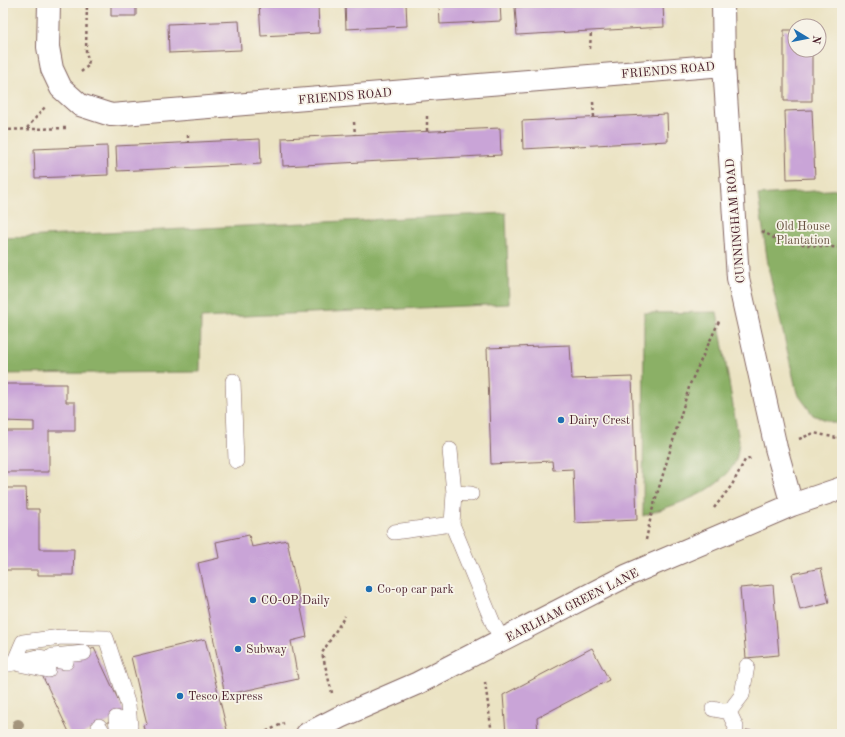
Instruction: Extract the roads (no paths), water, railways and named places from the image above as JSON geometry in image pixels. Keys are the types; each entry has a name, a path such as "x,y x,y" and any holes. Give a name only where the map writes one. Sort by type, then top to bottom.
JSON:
{"street":[{"name":"FRIENDS ROAD","path":"49,3 48,47 52,68 61,88 80,105 111,115 724,65"},
{"name":"CUNNINGHAM ROAD","path":"723,3 724,65 738,278 776,448 792,506"},
{"name":"EARLHAM GREEN LANE","path":"307,734 340,717 418,683 628,575 792,506 842,488"}],"lane":[{"path":"233,381 236,461"},
{"path":"450,450 454,493 452,524 492,623 502,640"},
{"path":"454,493 471,494"},
{"path":"394,532 452,524"},
{"path":"8,664 22,642 62,637 106,638 128,705 130,726 128,734"},
{"path":"8,664 38,657 84,653"},
{"path":"38,657 66,662"},
{"path":"8,664 48,670"},
{"path":"729,712 742,695 747,666"},
{"path":"713,709 729,712"},
{"path":"729,712 736,727 735,734"},
{"path":"116,718 118,734"}],"place":[{"name":"Dairy Crest","path":"561,420"},
{"name":"Co-op car park","path":"369,589"},
{"name":"CO-OP Daily","path":"253,600"},
{"name":"Subway","path":"238,649"},
{"name":"Tesco Express","path":"180,696"}],"park label":[{"name":"Old House Plantation","path":"803,233"}]}
